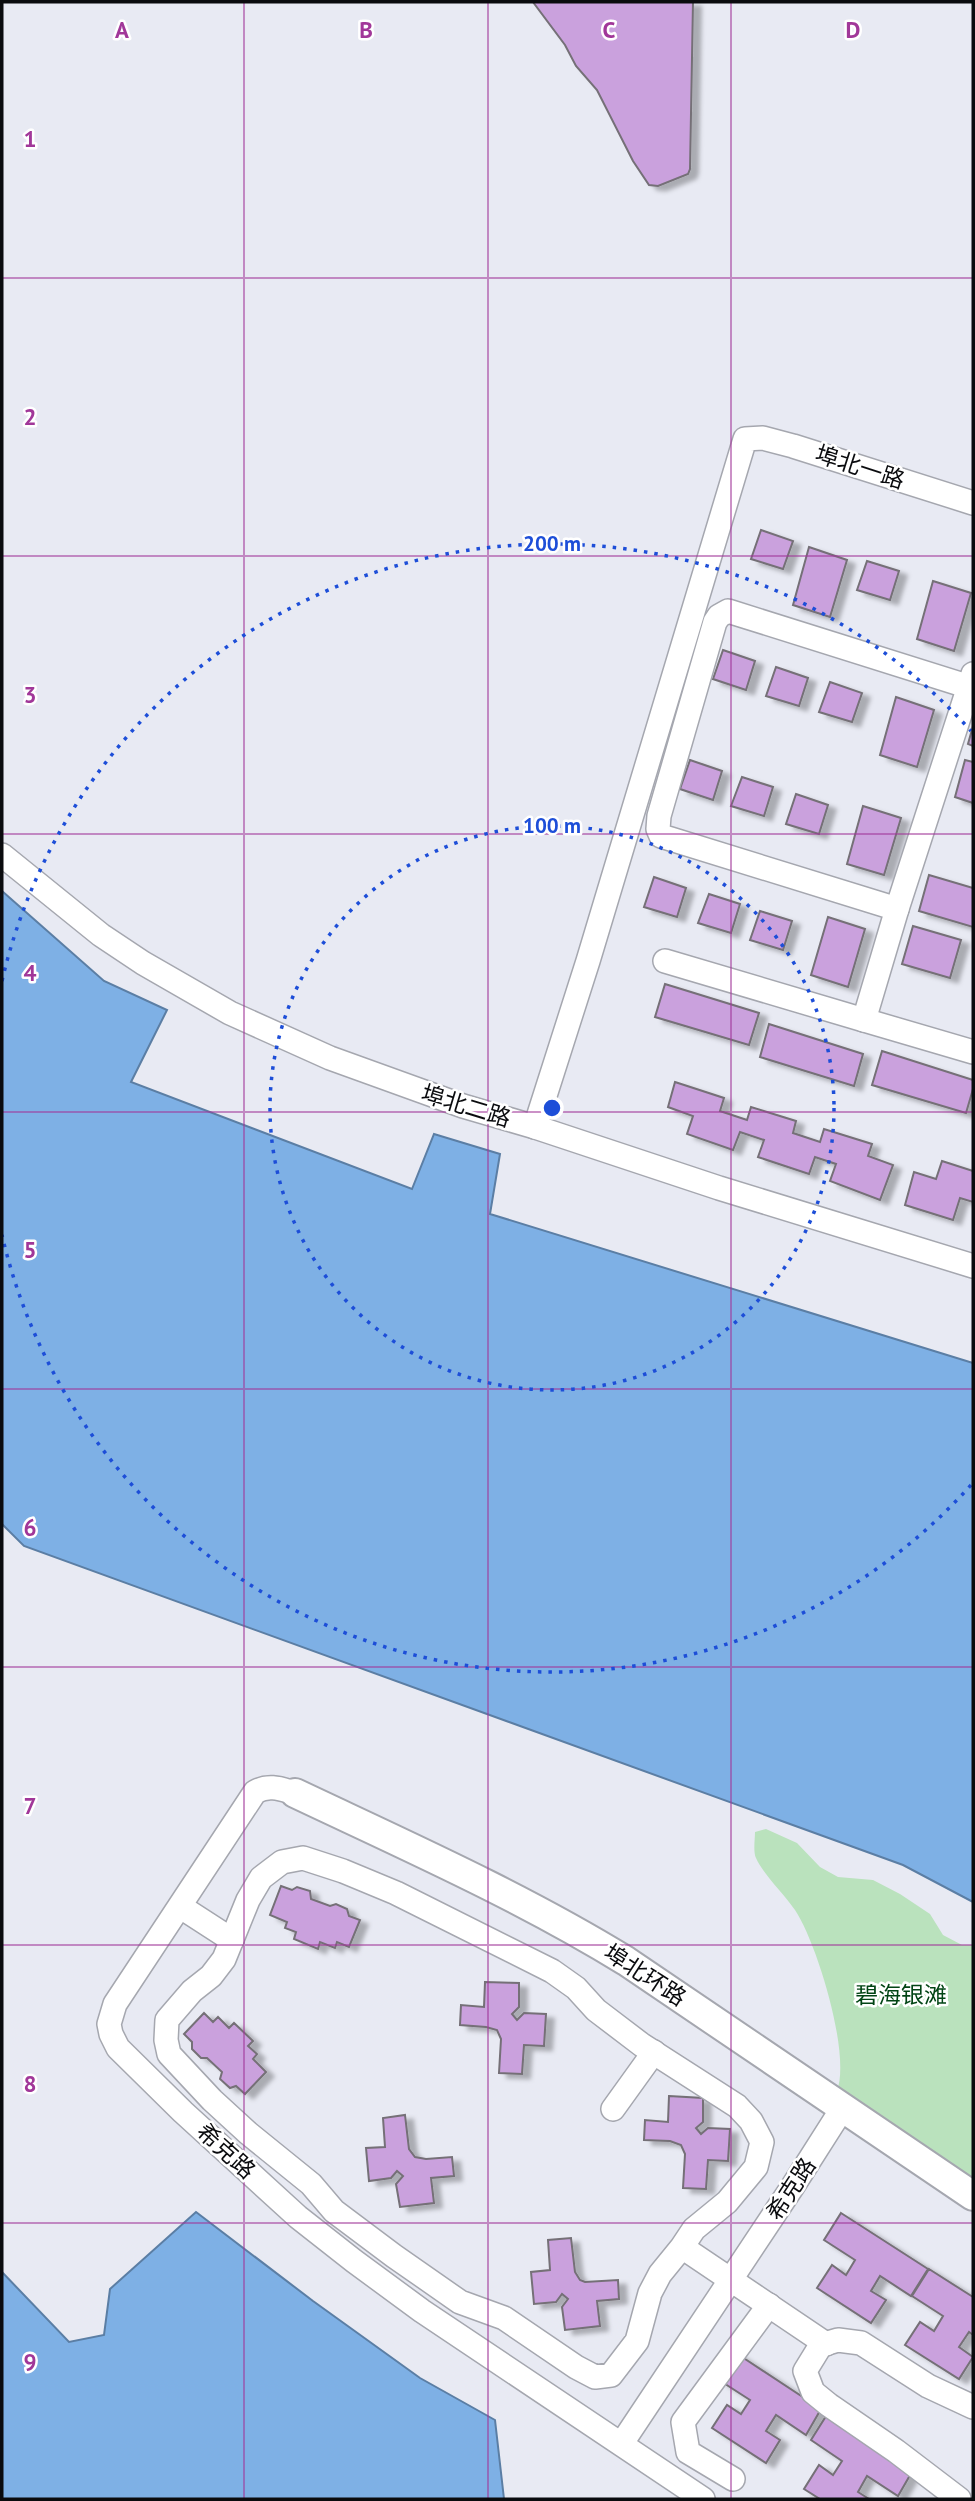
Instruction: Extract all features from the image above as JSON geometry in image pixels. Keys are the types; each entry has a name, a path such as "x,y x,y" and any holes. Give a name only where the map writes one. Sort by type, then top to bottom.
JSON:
{"main road":[{"name":"埠北环路","path":"295,1793 446,1863 579,1932 973,2196"}],"street":[{"name":"埠北一路","path":"535,1127 588,961 745,439 763,438 793,446 973,503"},
{"path":"864,1020 897,909 972,683 728,611 719,616 715,622 659,816 658,828 661,836 897,909"},
{"name":"埠北二路","path":"2,855 101,935 154,970 230,1013 319,1054 463,1107 535,1127 719,1188 973,1266"},
{"path":"665,961 973,1052"},
{"name":"希克路","path":"295,1793 263,1787 255,1792 111,2013 109,2024 118,2048 183,2112 298,2217 354,2262 422,2311 703,2499"},
{"path":"303,1858 396,1893 552,1971 576,1987 596,2010 654,2052 737,2106 751,2121 762,2142 756,2167 744,2183 727,2202 694,2229 660,2274 650,2293 637,2341 611,2375 595,2377 504,2318 460,2302 334,2211 311,2184 221,2109 169,2054 166,2040 167,2020 192,1991 211,1976 224,1959 248,1900 261,1878 282,1862 303,1858"},
{"path":"180,1907 232,1940"},
{"path":"612,2109 654,2052"},
{"name":"希克路","path":"622,2443 842,2109"},
{"path":"681,2247 731,2280 762,2292 826,2344"},
{"path":"733,2479 688,2452 683,2421 762,2292"},
{"path":"959,2499 813,2392 805,2371 821,2345 838,2340 861,2343 928,2386 973,2407"}],"green space":[{"name":"碧海银滩","path":"766,1829 797,1843 820,1867 838,1877 873,1880 900,1894 930,1914 943,1935 962,1945 973,1945 973,2178 837,2091 840,2074 836,2026 822,1972 795,1910 764,1871 755,1855 755,1832"}],"water":[{"path":"2,891 104,981 167,1010 131,1082 412,1189 434,1134 500,1154 490,1214 973,1363 973,1902 903,1865 24,1546 2,1524"},
{"path":"196,2212 420,2378 495,2420 504,2499 2,2499 2,2272 69,2342 104,2335 110,2289"}],"building":[{"path":"533,2 693,2 688,174 658,186 649,185 633,161 597,90 576,66 565,45"},
{"path":"761,530 793,541 783,569 751,559"},
{"path":"809,547 847,560 830,617 793,605"},
{"path":"867,561 899,571 890,600 857,590"},
{"path":"933,581 971,593 954,651 917,639"},
{"path":"723,650 755,661 746,690 713,679"},
{"path":"776,667 808,678 799,706 766,696"},
{"path":"830,682 862,693 852,722 819,712"},
{"path":"896,697 934,710 917,767 880,755"},
{"path":"973,726 973,746 968,744"},
{"path":"690,760 722,771 713,800 680,789"},
{"path":"965,760 973,762 973,803 955,797"},
{"path":"742,777 773,787 764,816 731,806"},
{"path":"796,794 828,805 819,834 786,824"},
{"path":"863,806 901,818 884,875 847,864"},
{"path":"929,875 973,888 973,927 919,911"},
{"path":"654,877 686,888 677,917 644,907"},
{"path":"709,894 740,904 731,933 698,923"},
{"path":"760,911 792,921 783,950 750,940"},
{"path":"828,917 865,929 848,987 811,975"},
{"path":"913,926 961,940 950,978 902,964"},
{"path":"665,984 759,1013 749,1045 655,1017"},
{"path":"769,1024 863,1054 854,1086 760,1057"},
{"path":"882,1051 973,1080 966,1113 872,1085"},
{"path":"675,1082 724,1098 720,1111 747,1120 751,1107 796,1121 793,1133 820,1142 824,1129 872,1144 868,1156 893,1165 880,1200 830,1181 836,1164 815,1157 809,1174 758,1157 764,1140 740,1132 733,1150 687,1134 693,1116 668,1107"},
{"path":"942,1161 973,1171 973,1202 960,1198 953,1220 905,1205 914,1172 936,1179"},
{"path":"281,1886 310,1891 311,1899 330,1906 336,1904 347,1909 349,1916 360,1920 349,1947 337,1942 335,1948 320,1942 318,1949 294,1939 296,1932 285,1928 287,1922 270,1915"},
{"path":"485,1982 519,1983 519,2007 512,2014 517,2020 524,2013 546,2014 544,2046 524,2045 522,2074 499,2073 501,2039 497,2030 460,2025 461,2005 484,2007"},
{"path":"204,2013 213,2022 218,2017 229,2028 234,2023 253,2041 248,2046 257,2054 253,2059 266,2072 245,2094 236,2086 230,2088 220,2079 222,2072 192,2049 192,2042 184,2034"},
{"path":"669,2096 703,2098 703,2122 696,2128 701,2134 708,2128 730,2129 728,2161 708,2160 706,2189 683,2188 685,2154 681,2145 670,2141 644,2140 645,2120 668,2122"},
{"path":"405,2115 409,2149 415,2157 452,2157 454,2176 431,2178 434,2203 400,2207 396,2184 403,2176 397,2171 391,2178 369,2181 366,2148 385,2147 383,2118"},
{"path":"841,2213 928,2269 911,2296 880,2276 871,2291 886,2300 871,2323 817,2288 832,2265 846,2275 855,2260 824,2240"},
{"path":"571,2238 575,2272 580,2280 618,2280 619,2299 597,2301 600,2326 565,2330 562,2307 568,2299 562,2294 556,2302 534,2304 531,2272 550,2270 548,2240"},
{"path":"929,2269 973,2297 973,2335 969,2332 959,2347 973,2357 959,2379 905,2345 920,2322 934,2331 943,2316 912,2296"},
{"path":"736,2353 821,2409 806,2435 776,2415 766,2431 780,2440 766,2463 712,2428 727,2405 741,2414 750,2400 719,2380"},
{"path":"828,2413 913,2470 898,2496 867,2476 858,2492 869,2499 820,2499 804,2489 819,2465 833,2475 842,2461 811,2440"}]}
